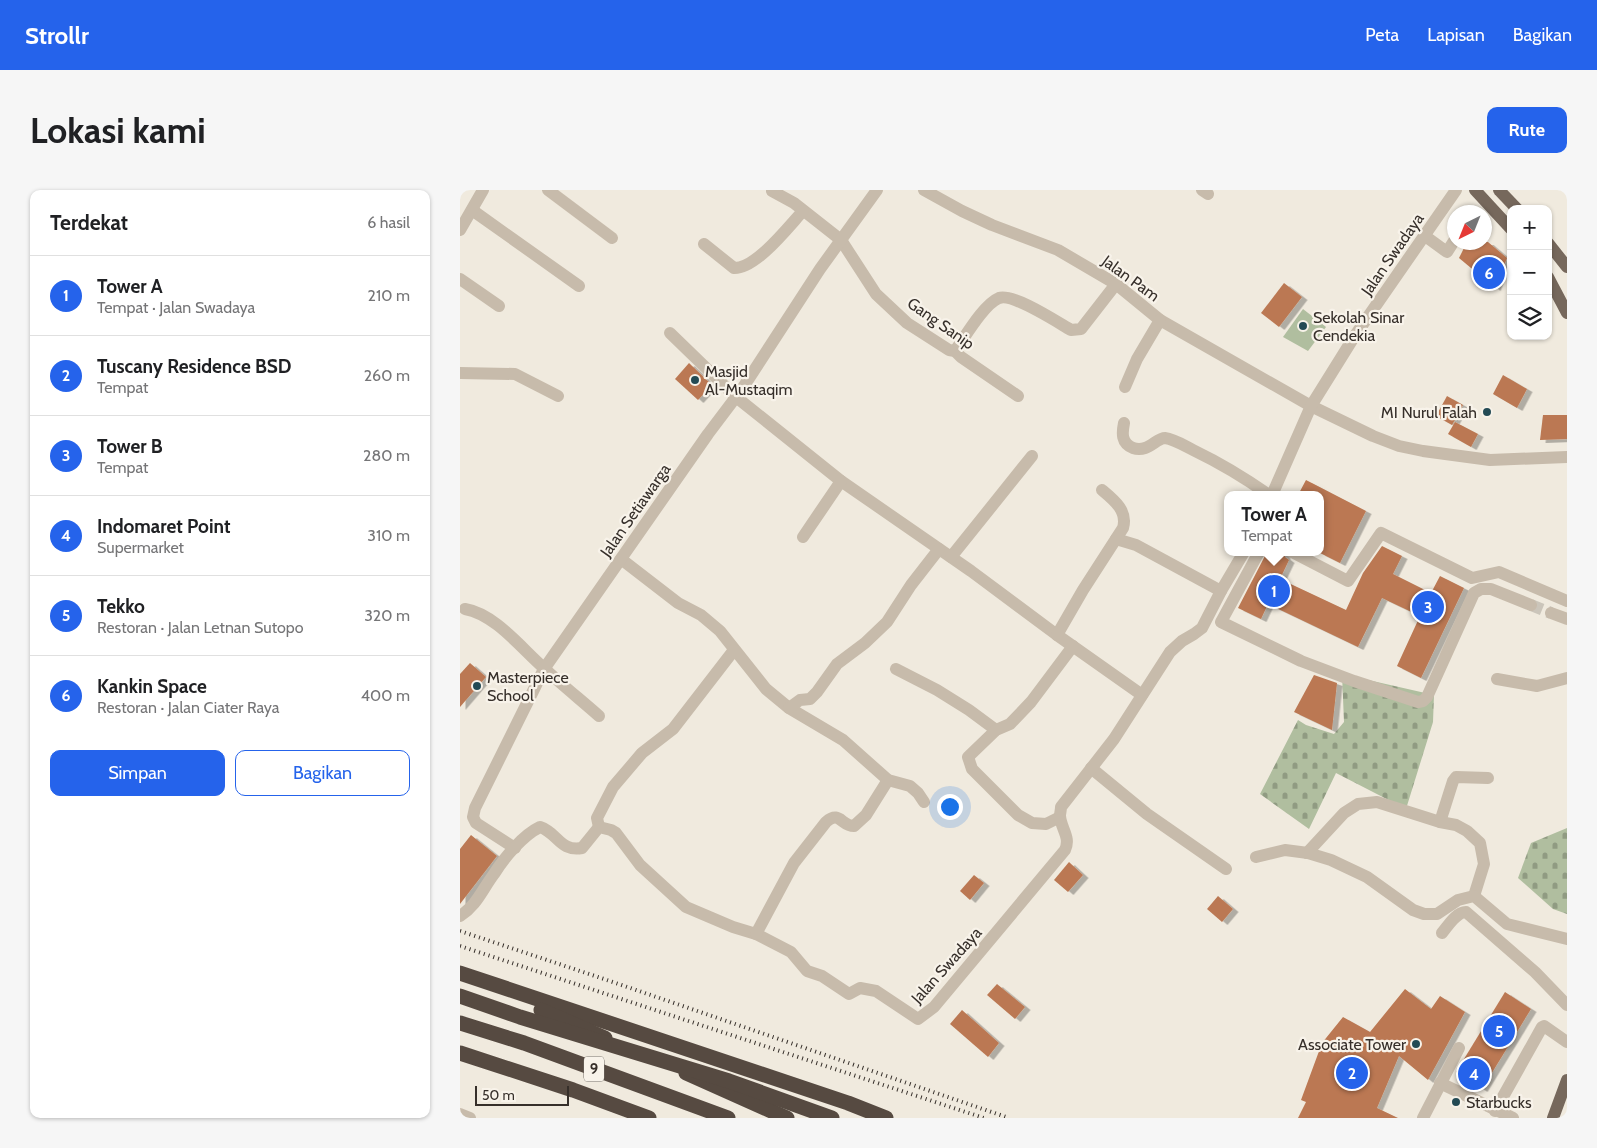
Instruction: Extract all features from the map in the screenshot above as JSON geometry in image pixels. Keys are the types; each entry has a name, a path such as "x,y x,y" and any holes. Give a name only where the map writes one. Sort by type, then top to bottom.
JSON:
{"highway":[{"path":"460,973 787,1118"},
{"path":"460,973 838,1100 886,1118"},
{"path":"460,996 530,1020 729,1081 832,1118"},
{"name":"9","path":"460,1023 524,1043 728,1118"},
{"name":"9","path":"460,1053 574,1090 649,1118"}],"main road":[{"path":"1475,190 1507,225"},
{"path":"1499,190 1513,205"},
{"path":"1552,248 1567,267"},
{"path":"1552,285 1567,313"},
{"path":"1553,1118 1567,1080"}],"street":[{"path":"460,230 483,190"},
{"path":"548,190 612,238"},
{"name":"Jalan Setiawarga","path":"515,848 476,823 473,817 475,808 544,669 708,434 736,397 841,240 877,190"},
{"name":"Jalan Pam","path":"924,190 977,218 1058,250 1116,284 1160,320 1311,406 1373,436 1399,446 1423,451 1490,460 1567,457"},
{"name":"Jalan Swadaya","path":"1273,491 1311,406 1354,337 1456,190"},
{"name":"Gang Sanip","path":"772,192 794,203 841,240 876,294 907,323 949,350 956,351 961,357 1018,396"},
{"path":"472,210 579,286"},
{"path":"704,244 734,268 741,268 752,262 782,235 803,211"},
{"path":"1425,236 1447,252 1448,250"},
{"path":"460,279 499,306"},
{"path":"956,351 988,305 999,298 1012,297 1076,331 1081,329 1116,284"},
{"path":"1125,388 1136,360 1160,320"},
{"path":"670,333 736,397 841,481 951,557 1142,695"},
{"path":"460,372 516,374 558,396"},
{"path":"1124,423 1121,436 1133,448 1152,446 1161,439 1166,438 1184,445 1230,469 1265,491"},
{"path":"951,557 1032,456"},
{"path":"803,537 841,481"},
{"path":"1057,635 1125,523 1124,516 1117,503 1102,490"},
{"path":"1300,556 1348,581 1381,533 1472,578 1499,572 1567,601"},
{"path":"1116,539 1136,545 1221,591"},
{"path":"789,708 800,700 810,699 837,664 865,643 888,622 911,585 939,549"},
{"path":"1073,646 1031,702 1010,724 996,730 968,757 972,769 1018,815 1032,823 1046,824 1060,817 1061,808 1114,739 1170,652 1182,640 1202,628 1242,556"},
{"path":"1257,556 1221,622 1301,661 1418,702 1423,701 1427,697 1474,593 1481,589 1491,589 1531,605"},
{"path":"621,559 678,603 701,615 720,631 766,689 789,708 843,740 888,780 910,786 924,802"},
{"path":"465,609 474,610 491,621 599,716"},
{"path":"1551,613 1567,619"},
{"path":"460,916 472,909 505,858 534,830 540,827 546,829 564,846 574,850 582,848 600,827 597,818 613,787 642,753 673,729 734,650"},
{"path":"896,669 937,690 970,710 996,730"},
{"path":"1497,679 1537,686 1567,678"},
{"path":"1091,768 1147,814 1226,868"},
{"path":"1440,822 1456,777 1488,778"},
{"path":"756,934 794,863 826,822 835,817 850,826 854,826 866,815 888,780"},
{"path":"1307,853 1334,823 1358,804 1377,802 1440,822 1456,825 1467,831 1480,843 1484,864 1474,896"},
{"name":"Jalan Swadaya","path":"600,827 616,833 640,865 686,908 756,934 791,952 807,971 822,976 849,994 860,988 876,990 910,1016 918,1019 934,1007 1065,850 1068,845 1060,817"},
{"path":"1256,857 1285,850 1307,853 1331,860 1367,877 1413,910 1424,914 1437,914 1458,900 1474,896"},
{"path":"1474,896 1507,924 1567,939"},
{"path":"1442,933 1461,912 1466,912 1535,972 1567,1005"},
{"path":"1495,1110 1542,1027 1544,1026 1567,1042"},
{"path":"1423,1118 1459,1048"},
{"path":"1440,1083 1513,1118"},
{"path":"460,1114 470,1118"}],"green space":[{"path":"1303,309 1326,327 1308,351 1283,337"},
{"path":"1342,674 1434,695 1433,722 1406,809 1336,773 1309,829 1260,794 1298,720 1306,725 1334,734 1344,722"},
{"path":"1567,828 1567,914 1553,909 1518,878 1531,843"}],"building":[{"path":"1492,245 1507,258 1495,288 1459,258 1463,250 1492,250"},
{"path":"1284,283 1302,297 1279,327 1261,313"},
{"name":"Masjid Al-Mustaqim","path":"689,363 712,385 698,400 675,379"},
{"path":"1503,375 1527,389 1517,408 1493,394"},
{"path":"1447,396 1463,405 1452,425 1436,416"},
{"path":"1543,415 1567,415 1567,439 1540,440"},
{"path":"1455,422 1478,434 1471,447 1448,434"},
{"path":"1306,480 1366,511 1340,563 1324,555 1324,491 1300,491"},
{"path":"1382,546 1402,556 1393,574 1431,593 1440,576 1464,588 1421,678 1397,666 1420,616 1382,598 1358,647 1268,604 1261,619 1238,608 1265,556 1285,556 1289,560 1280,579 1346,610 1363,573"},
{"path":"470,663 486,677 460,707 460,674"},
{"path":"1314,675 1337,683 1332,730 1294,712"},
{"path":"471,835 497,856 460,904 460,849"},
{"path":"1069,862 1083,875 1068,892 1054,880"},
{"path":"974,875 984,883 970,900 960,891"},
{"path":"1218,896 1233,909 1222,922 1207,909"},
{"path":"997,984 1025,1007 1015,1019 987,995"},
{"path":"1405,989 1431,1009 1440,996 1465,1012 1428,1080 1399,1056 1377,1108 1398,1118 1298,1118 1306,1102 1301,1100 1322,1043 1343,1017 1370,1032"},
{"path":"1505,992 1531,1009 1482,1089 1456,1072"},
{"path":"962,1010 999,1043 988,1057 950,1024"}],"tunnel":[{"path":"1531,605 1551,613"}],"railway":[{"path":"460,931 1009,1118"},
{"path":"460,946 984,1118"}],"place":[{"name":"Kankin Space","path":"1489,273"},
{"name":"Sekolah Sinar Cendekia","path":"1303,326"},
{"name":"Masjid Al-Mustaqim","path":"695,380"},
{"name":"MI Nurul Falah","path":"1487,412"},
{"name":"Tower A","path":"1274,591"},
{"name":"Tower B","path":"1428,607"},
{"name":"Masterpiece School","path":"477,686"},
{"name":"Tekko","path":"1499,1031"},
{"name":"Associate Tower","path":"1416,1044"},
{"name":"Tuscany Residence BSD","path":"1352,1073"},
{"name":"Indomaret Point","path":"1474,1074"},
{"name":"Starbucks","path":"1456,1102"}]}
